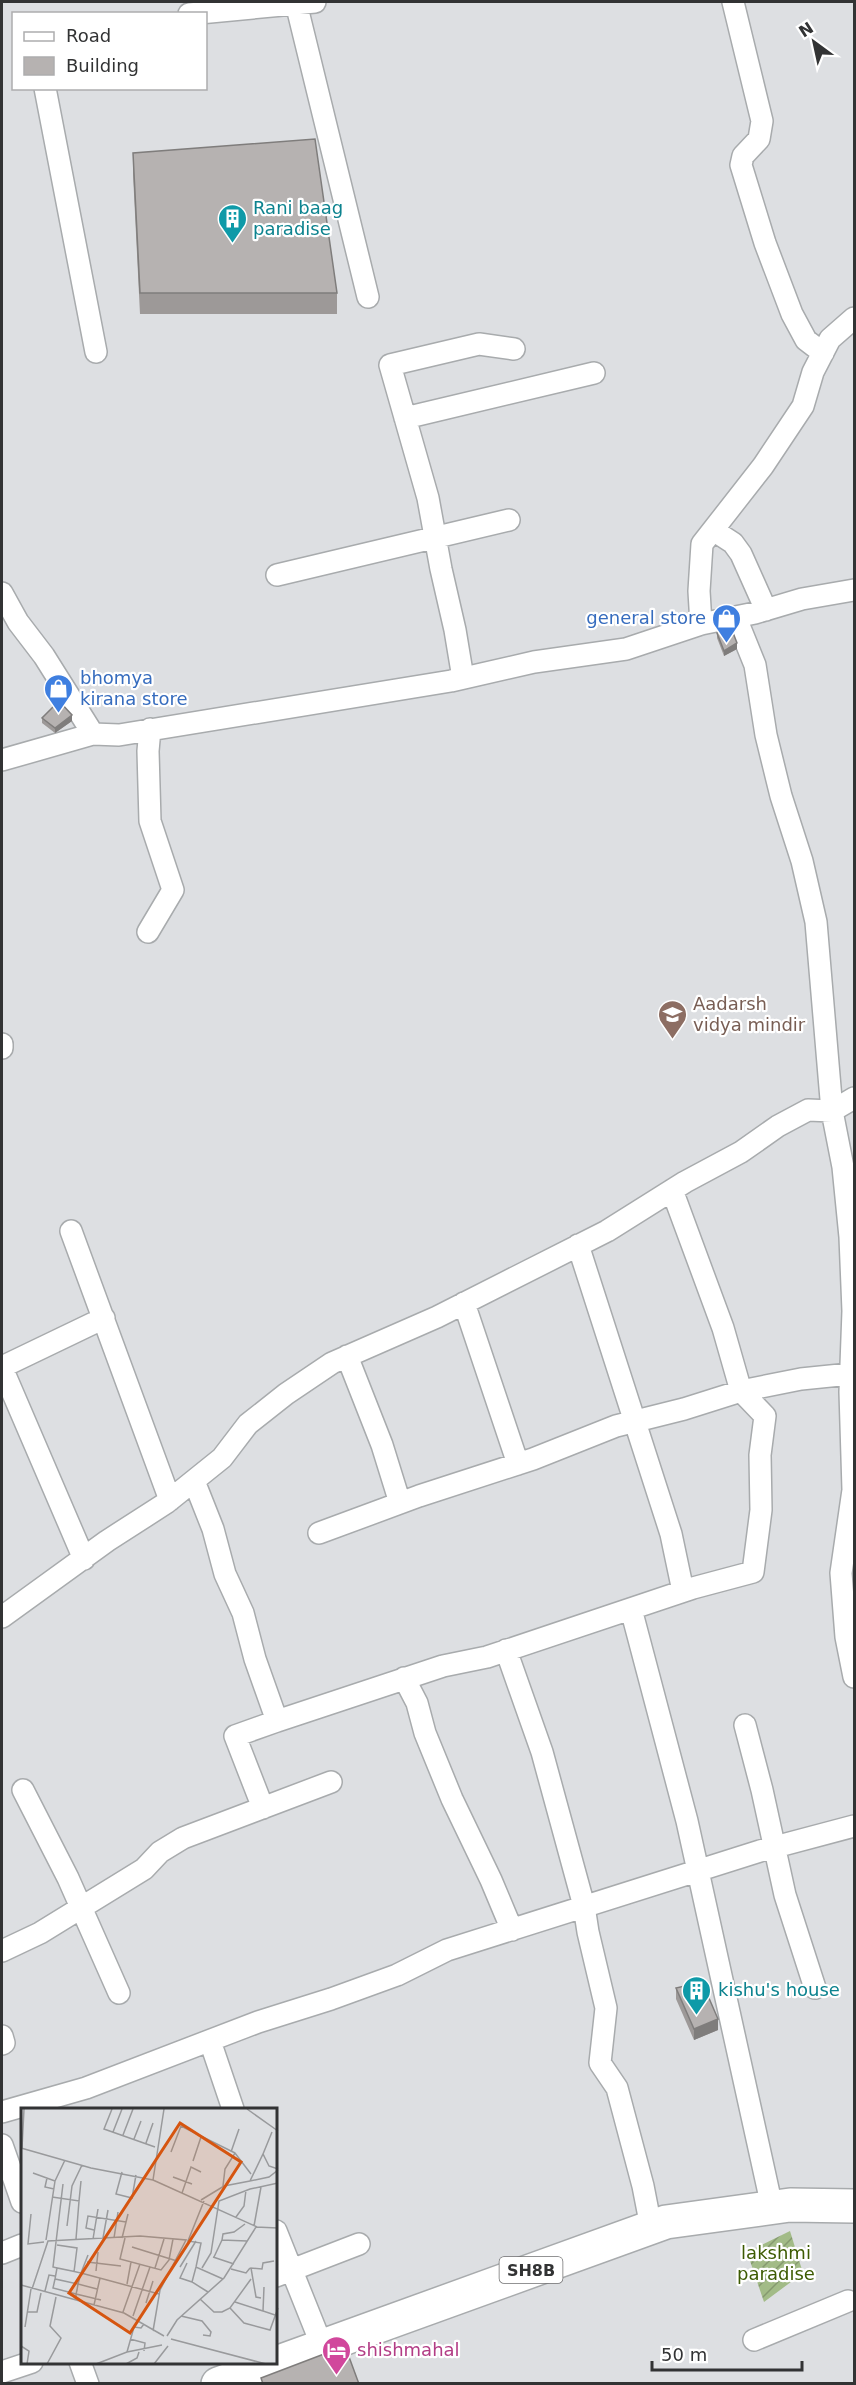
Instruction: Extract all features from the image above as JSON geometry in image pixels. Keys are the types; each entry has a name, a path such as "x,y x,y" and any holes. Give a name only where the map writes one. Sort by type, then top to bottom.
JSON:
{"main road":[{"name":"SH8B","path":"278,2362 666,2222 790,2205 855,2206"},
{"name":"SH8B","path":"218,2384 273,2364"}],"street":[{"path":"207,12 306,2 368,297"},
{"path":"733,2 762,121 759,139 743,156 741,165 765,243 792,314 806,340 823,353"},
{"path":"45,90 96,352"},
{"path":"701,624 699,591 702,544 763,466 803,406 813,372 830,339 855,318"},
{"path":"463,678 436,536 390,365 479,344 514,349"},
{"path":"405,418 594,373"},
{"path":"277,575 509,520"},
{"path":"713,530 733,543 741,555 766,610"},
{"path":"2,760 93,734 120,735 463,678 534,662 627,649 701,624 736,618 802,599 855,590"},
{"path":"2,593 18,622 44,656 93,734"},
{"path":"736,618 756,665 766,735 781,796 802,861 816,922 832,1111 843,1167 850,1237 853,1311 850,1374 853,1490 841,1573 846,1637 855,1677"},
{"path":"148,932 173,890 150,821 147,751 150,729"},
{"path":"2,1617 170,1500 222,1458 258,1416 332,1363 437,1317 607,1231 807,1110 832,1111 855,1098"},
{"path":"263,1808 235,1736 314,1711 443,1665 488,1657 683,1592 753,1572 761,1510 760,1455 765,1416 741,1391 723,1328 672,1190"},
{"path":"71,1231 170,1500"},
{"path":"578,1245 671,1534 683,1592"},
{"path":"464,1303 518,1464"},
{"path":"84,1558 2,1368 104,1318"},
{"path":"346,1356 382,1445 400,1503"},
{"path":"319,1533 400,1503 518,1464 616,1426 741,1391 801,1378 850,1374"},
{"path":"194,1480 213,1529 225,1574 243,1613 255,1659 277,1721"},
{"path":"631,1609 645,1657 657,1715 680,1793 772,2207"},
{"path":"506,1650 542,1752 584,1906 606,2008 600,2063 617,2088 643,2186 651,2227"},
{"path":"404,1678 417,1703 425,1733 452,1799 512,1930"},
{"path":"744,1725 785,1895 815,1988"},
{"path":"2,1951 40,1933 144,1869 160,1852 183,1838 212,1825 331,1782"},
{"path":"23,1790 81,1908 119,1993"},
{"path":"2,2112 86,2088 258,2022 397,1975 447,1950 774,1847 855,1826"},
{"path":"2,2036 4,2043 2,2044"},
{"path":"210,2041 233,2108"},
{"path":"2,2145 21,2199"},
{"path":"278,2243 283,2274 322,2346"},
{"path":"2,2253 21,2244"},
{"path":"283,2274 358,2244"},
{"path":"754,2340 852,2307"},
{"path":"2,2372 27,2364"},
{"path":"81,2364 88,2384"}],"green space":[{"name":"lakshmi paradise","path":"790,2231 803,2273 764,2302 747,2252"}],"building":[{"name":"Rani baag paradise","path":"315,139 337,293 140,293 133,153"},
{"name":"general store","path":"730,625 737,643 724,651 717,633"},
{"name":"bhomya kirana store","path":"59,701 72,715 55,728 42,718"},
{"name":"kishu's house","path":"702,1982 718,2019 694,2029 676,1988"},
{"path":"345,2346 359,2384 263,2384 261,2378"}],"place":[{"name":"Rani baag paradise","path":"232,244"},
{"name":"general store","path":"727,644"},
{"name":"bhomya kirana store","path":"59,714"},
{"name":"Aadarsh vidya mindir","path":"672,1040"},
{"name":"kishu's house","path":"697,2016"},
{"name":"shishmahal","path":"336,2376"}]}
